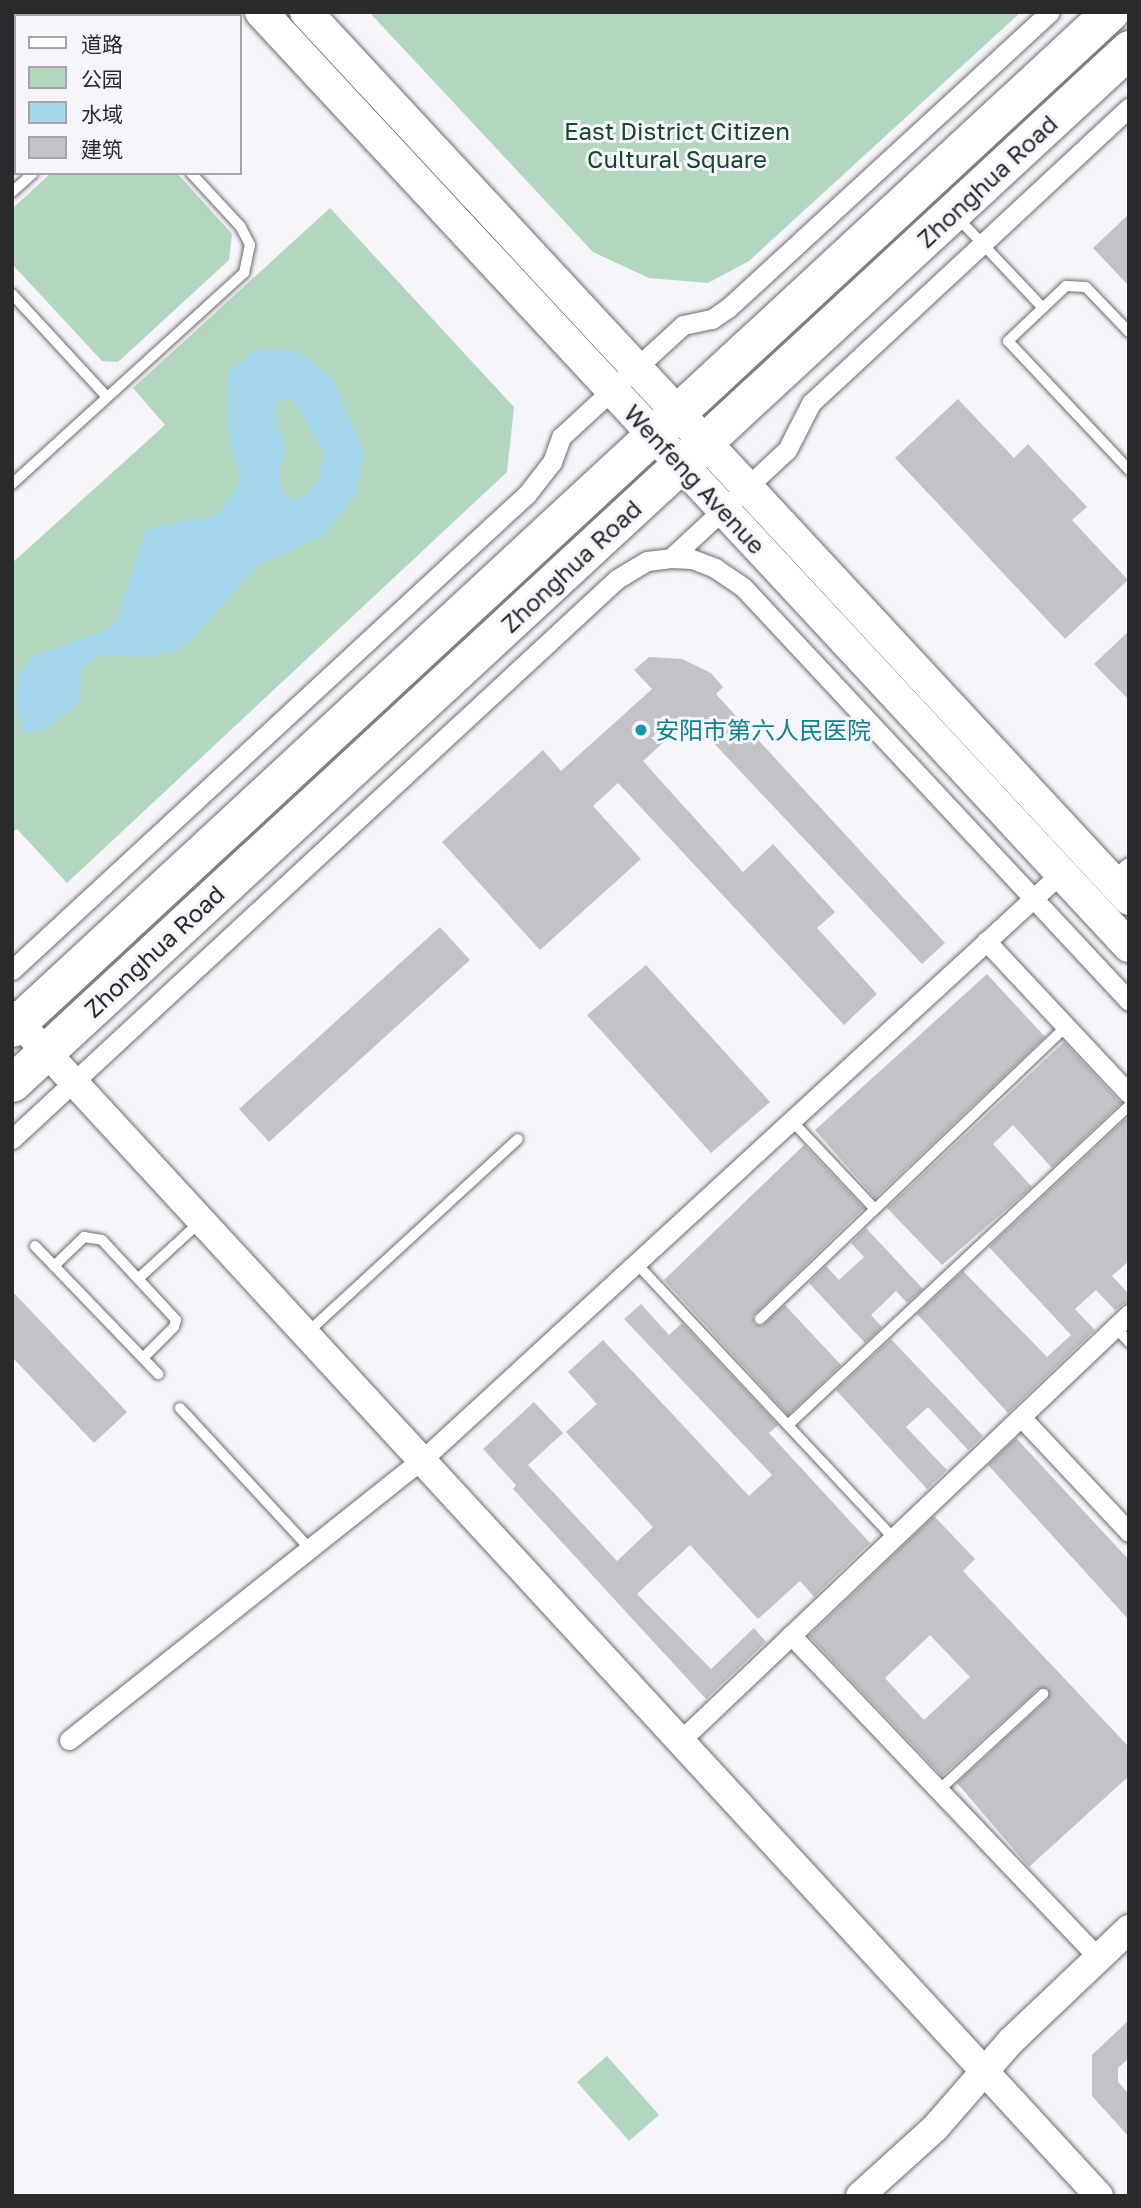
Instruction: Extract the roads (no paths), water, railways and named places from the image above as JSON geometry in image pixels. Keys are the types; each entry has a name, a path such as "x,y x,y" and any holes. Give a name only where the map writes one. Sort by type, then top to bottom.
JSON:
{"highway":[{"name":"Zhonghua Road","path":"15,1022 1110,12"},
{"name":"Zhonghua Road","path":"12,1083 1129,49"}],"main road":[{"name":"Wenfeng Avenue","path":"261,12 612,390 666,424"},
{"name":"Wenfeng Avenue","path":"306,12 636,368 666,424 693,453 747,488 1123,883"},
{"name":"Wenfeng Avenue","path":"693,453 723,510 1129,946"}],"street":[{"path":"12,970 527,494 552,462 561,437 683,325 712,319 737,300 1050,12"},
{"path":"671,558 787,450 797,422 811,403 1129,107"},
{"path":"12,1139 617,579 647,561 671,558 692,559 715,568 743,587 1129,1001"},
{"path":"69,1740 424,1458 1060,873"},
{"path":"986,941 1129,1094"},
{"path":"15,1022 47,1051 424,1458 1099,2196"},
{"path":"681,1738 1122,1321"},
{"path":"1021,1417 1129,1532"},
{"path":"791,1635 1099,1958"},
{"path":"860,2196 934,2127 986,2070 1129,1929"}],"lane":[{"path":"12,192 31,175"},
{"path":"12,484 244,272 250,260 250,245 241,227 193,175"},
{"path":"953,213 1043,308"},
{"path":"1129,332 1086,287 1066,286 1008,341 1129,470"},
{"path":"12,294 107,397"},
{"path":"760,1319 1066,1027"},
{"path":"788,1425 1129,1106"},
{"path":"791,1120 875,1209"},
{"path":"308,1333 518,1139"},
{"path":"139,1278 203,1219"},
{"path":"54,1266 90,1236 102,1240 139,1278 176,1320 174,1327 143,1358"},
{"path":"35,1246 158,1374"},
{"path":"636,1264 893,1538"},
{"path":"1122,1321 1129,1342"},
{"path":"180,1408 311,1550"},
{"path":"939,1790 1043,1694"}],"water":[{"path":"258,349 297,350 333,379 364,452 356,495 323,536 259,564 184,648 147,657 99,655 82,669 78,703 43,731 23,733 16,700 19,674 32,656 106,630 117,618 146,529 218,514 240,483 227,423 228,371","holes":["292,399 324,452 319,480 305,496 292,499 280,488 280,467 286,449 274,414 279,401"]}],"place":[{"name":"安阳市第六人民医院","path":"641,730"}],"park label":[{"name":"East District Citizen Cultural Square","path":"677,145"}]}
